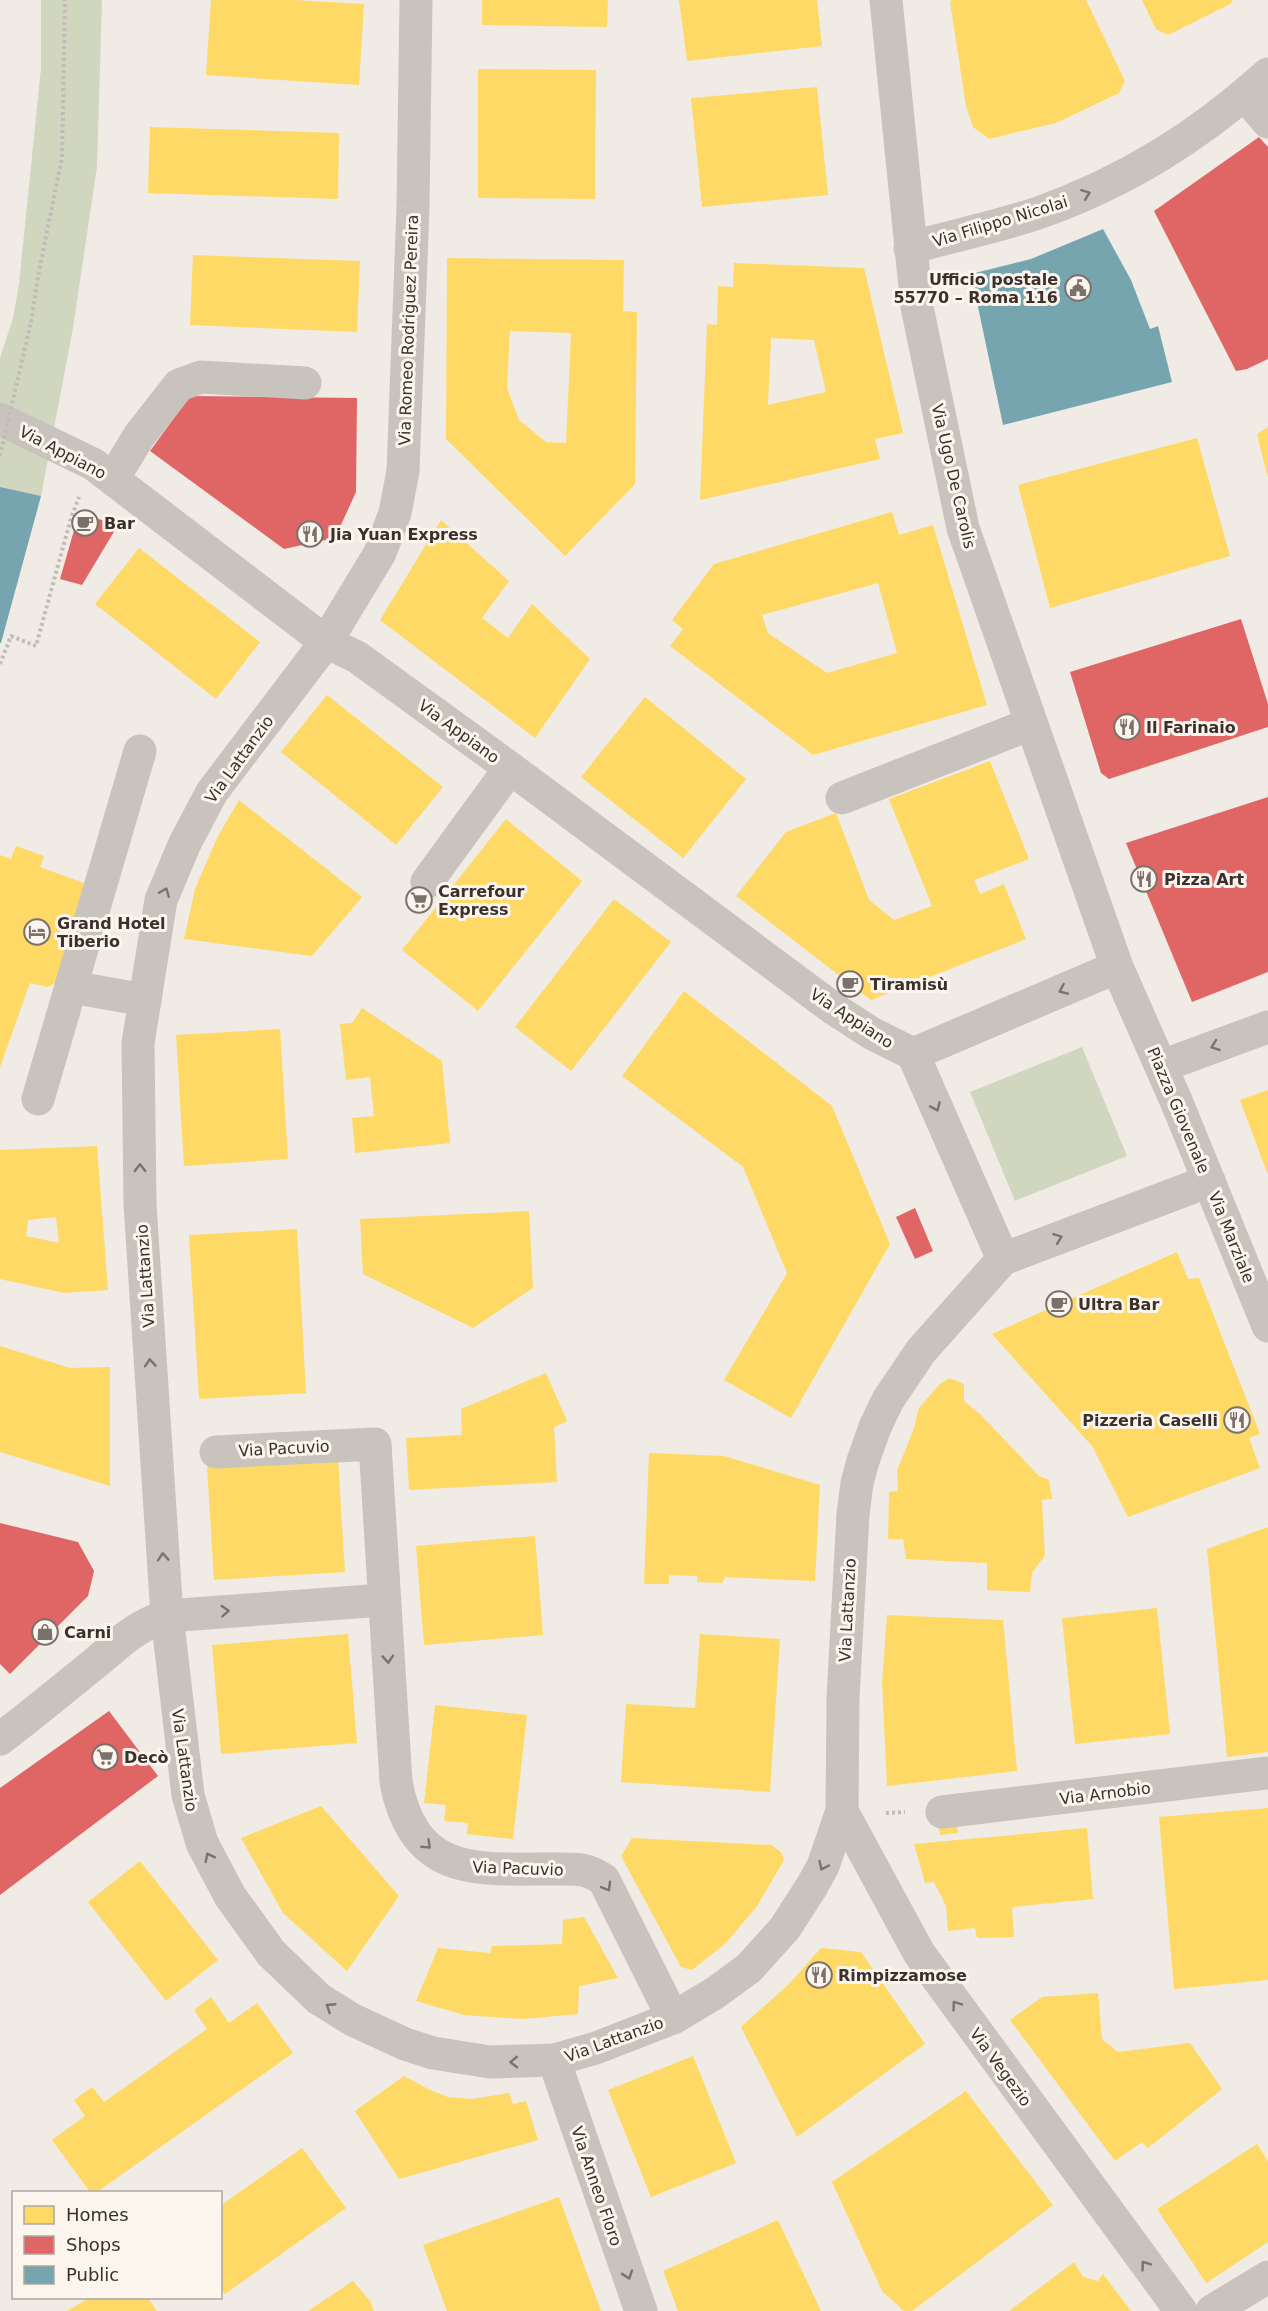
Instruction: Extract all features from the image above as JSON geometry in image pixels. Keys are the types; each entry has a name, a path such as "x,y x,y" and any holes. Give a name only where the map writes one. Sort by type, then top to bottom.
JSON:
{"street":[{"name":"Via Romeo Rodriguez Pereira","path":"326,642 380,552 395,513 403,471 412,219 416,0"},
{"name":"Via Ugo De Carolis","path":"886,0 917,308 963,528 1117,967"},
{"name":"Via Filippo Nicolai","path":"910,248 1036,214 1100,189 1170,151 1256,84"},
{"path":"1256,84 1268,122"},
{"path":"103,471 139,436 179,385 201,377 305,383"},
{"name":"Via Appiano","path":"0,418 103,471 326,642 357,657 834,1009 871,1034 913,1054"},
{"name":"Via Lattanzio","path":"326,642 212,792 185,843 161,900 138,1043 140,1204 166,1616 184,1766 195,1823 209,1858 230,1896 271,1953 319,1999 346,2016 405,2044 451,2057 490,2062 554,2060 596,2048 673,2018 715,1993 749,1968 779,1935 800,1906 823,1866 842,1811 843,1698 850,1559 857,1483 874,1427 905,1372 1003,1259"},
{"path":"842,798 1032,724"},
{"path":"38,1099 140,751"},
{"path":"427,882 510,768"},
{"path":"1003,1259 913,1054 1117,967"},
{"name":"Piazza Giovenale","path":"1003,1259 1209,1181 1162,1066 1117,967"},
{"path":"71,987 145,1000"},
{"path":"1162,1066 1268,1027"},
{"name":"Via Marziale","path":"1209,1181 1268,1326"},
{"name":"Via Pacuvio","path":"216,1452 375,1444 383,1600 399,1800 422,1842 439,1856 459,1865 482,1869 588,1870 604,1880 673,2018"},
{"path":"0,1739 49,1702 125,1637 154,1620 166,1616 383,1600"},
{"name":"Via Arnobio","path":"942,1812 1268,1773"},
{"name":"Via Vegezio","path":"842,1811 919,1953 1181,2311"},
{"name":"Via Anneo Floro","path":"554,2060 641,2311"},
{"path":"1212,2311 1268,2277"}],"path":[{"path":"0,456 31,322 62,158 65,0"},
{"path":"0,664 10,636 36,646 71,518 103,471"}],"green space":[{"path":"41,0 102,0 97,167 73,328 41,496 0,644 0,358 13,318 19,284 41,68"},
{"path":"1082,1047 1127,1156 1015,1201 970,1092"}],"building: Homes":[{"path":"211,0 294,0 364,4 359,85 206,75"},
{"path":"482,0 608,0 607,27 482,25"},
{"path":"679,0 817,0 822,46 687,61"},
{"path":"952,0 1086,0 1125,81 1119,93 1056,123 989,139 973,127 966,106 950,2"},
{"path":"1142,0 1233,0 1230,4 1168,35 1156,29"},
{"path":"478,69 596,70 595,199 478,198"},
{"path":"817,87 828,195 702,207 691,98"},
{"path":"150,127 339,133 338,199 148,193"},
{"path":"193,255 360,261 357,332 190,325"},
{"path":"447,258 624,260 623,311 637,312 635,484 565,556 446,439","holes":["510,331 571,333 566,443 546,442 519,420 507,388"]},
{"path":"734,263 864,268 903,433 875,439 880,459 700,500 707,324 717,325 718,286 733,287","holes":["771,338 814,340 826,392 768,405"]},
{"path":"1268,427 1268,475 1267,475 1257,434"},
{"path":"1197,438 1230,556 1050,608 1018,485"},
{"path":"892,512 899,535 933,525 987,705 813,755 670,646 683,629 672,620 714,564","holes":["878,583 897,653 827,673 768,633 762,615"]},
{"path":"441,520 509,581 482,618 508,638 532,604 590,659 535,738 380,620"},
{"path":"139,548 260,642 216,699 95,604"},
{"path":"327,695 443,787 396,845 281,752"},
{"path":"645,697 746,779 683,858 581,777"},
{"path":"990,761 1029,859 974,880 980,894 1004,884 1026,939 871,1000 736,896 786,832 836,813 869,900 894,920 932,906 889,799"},
{"path":"239,800 362,897 312,956 184,939 195,889 217,838"},
{"path":"506,819 582,881 478,1011 402,950"},
{"name":"Grand Hotel Tiberio","path":"16,846 44,856 40,867 89,885 56,982 48,987 30,983 0,1067 0,855 11,859"},
{"path":"614,899 671,942 571,1071 515,1027"},
{"path":"684,991 832,1106 890,1244 791,1418 724,1380 787,1273 743,1167 622,1076"},
{"path":"362,1008 442,1061 450,1143 355,1153 352,1118 374,1116 370,1077 346,1080 340,1024 352,1023"},
{"path":"280,1029 288,1159 184,1166 176,1035"},
{"path":"1268,1090 1268,1175 1240,1100"},
{"path":"97,1146 108,1290 64,1293 0,1279 0,1150","holes":["56,1217 59,1243 26,1236 28,1220"]},
{"path":"529,1211 533,1288 473,1328 363,1274 360,1219"},
{"path":"297,1229 306,1393 199,1399 189,1235"},
{"path":"1177,1252 1188,1279 1199,1278 1260,1434 1249,1438 1260,1468 1128,1517 1092,1446 992,1334"},
{"path":"0,1346 70,1368 110,1367 110,1486 0,1452"},
{"path":"546,1373 567,1421 554,1427 557,1482 409,1490 406,1438 462,1435 461,1409"},
{"path":"949,1378 964,1384 964,1401 980,1414 1039,1476 1049,1480 1052,1499 1042,1500 1045,1555 1032,1573 1030,1592 987,1590 987,1563 906,1559 903,1539 888,1539 889,1492 898,1491 897,1471 914,1428 919,1408 939,1385"},
{"path":"649,1453 724,1456 820,1485 815,1581 725,1577 722,1583 697,1582 697,1576 669,1575 669,1584 644,1584"},
{"path":"338,1459 345,1572 214,1580 207,1467"},
{"path":"1268,1527 1268,1752 1227,1757 1207,1549"},
{"path":"535,1536 543,1635 424,1645 416,1546"},
{"path":"1157,1608 1170,1734 1075,1744 1062,1618"},
{"path":"887,1615 1003,1620 1017,1771 887,1786 882,1682"},
{"path":"348,1634 357,1743 221,1754 212,1645"},
{"path":"700,1634 780,1639 770,1792 621,1782 626,1704 695,1708"},
{"path":"435,1705 527,1715 513,1839 467,1834 468,1823 444,1821 446,1805 424,1803"},
{"path":"321,1806 399,1896 347,1971 283,1913 241,1838"},
{"path":"1268,1808 1268,1980 1174,1989 1159,1817"},
{"path":"956,1818 958,1833 940,1835 938,1820"},
{"path":"1087,1828 1093,1899 1012,1907 1014,1937 977,1938 975,1928 948,1931 946,1906 934,1882 925,1883 914,1844"},
{"path":"632,1838 771,1845 781,1852 784,1860 757,1906 726,1943 692,1970 681,1967 621,1856"},
{"path":"140,1861 218,1960 166,2001 88,1902"},
{"path":"584,1917 618,1978 579,1986 578,2014 522,2019 464,2015 416,2001 438,1948 490,1953 492,1946 562,1944 563,1920"},
{"path":"821,1948 861,1952 925,2044 797,2137 741,2027 790,1983"},
{"path":"1098,1993 1102,2039 1118,2052 1190,2043 1222,2089 1148,2148 1142,2142 1115,2161 1010,2020 1042,1997"},
{"path":"211,1997 229,2023 257,2003 293,2053 98,2191 89,2191 52,2140 85,2116 74,2100 92,2087 104,2102 207,2029 194,2010"},
{"path":"693,2056 736,2163 651,2197 608,2090"},
{"path":"404,2076 448,2097 472,2099 509,2093 513,2104 526,2101 538,2140 399,2179 355,2111"},
{"path":"966,2091 1053,2205 912,2311 904,2311 882,2291 832,2182"},
{"path":"1257,2144 1268,2161 1268,2242 1206,2283 1157,2209"},
{"path":"302,2148 346,2208 225,2294 222,2290 222,2205"},
{"path":"559,2197 601,2311 447,2311 423,2245"},
{"path":"778,2220 821,2311 678,2311 663,2271"},
{"path":"1074,2262 1083,2277 1098,2281 1103,2274 1131,2311 1009,2311"},
{"path":"353,2281 370,2301 374,2311 308,2311"},
{"path":"87,2299 149,2299 157,2311 67,2311"}],"building: Shops":[{"path":"1259,137 1268,147 1268,359 1247,369 1236,371 1154,211"},
{"path":"190,396 357,398 356,492 335,538 284,549 150,451"},
{"path":"79,513 118,525 82,585 60,579"},
{"path":"1241,619 1268,704 1268,727 1109,779 1101,773 1070,672"},
{"path":"1268,797 1268,972 1192,1002 1126,843"},
{"path":"915,1208 933,1251 915,1259 896,1217"},
{"path":"0,1523 78,1542 94,1571 88,1596 10,1674 0,1664"},
{"path":"109,1711 158,1776 0,1895 0,1788"}],"building: Public":[{"path":"1103,229 1131,280 1150,329 1158,326 1172,382 1003,425 971,274 1031,259"},
{"path":"0,487 41,496 1,643 0,643"}],"place":[{"name":"Ufficio postale 55770 – Roma 116","path":"1078,288"},
{"name":"Bar","path":"85,523"},
{"name":"Jia Yuan Express","path":"310,534"},
{"name":"Il Farinaio","path":"1127,727"},
{"name":"Pizza Art","path":"1144,879"},
{"name":"Carrefour Express","path":"419,900"},
{"name":"Grand Hotel Tiberio","path":"37,932"},
{"name":"Tiramisù","path":"850,984"},
{"name":"Ultra Bar","path":"1059,1304"},
{"name":"Pizzeria Caselli","path":"1237,1420"},
{"name":"Carni","path":"45,1632"},
{"name":"Decò","path":"105,1757"},
{"name":"Rimpizzamose","path":"819,1975"}]}
